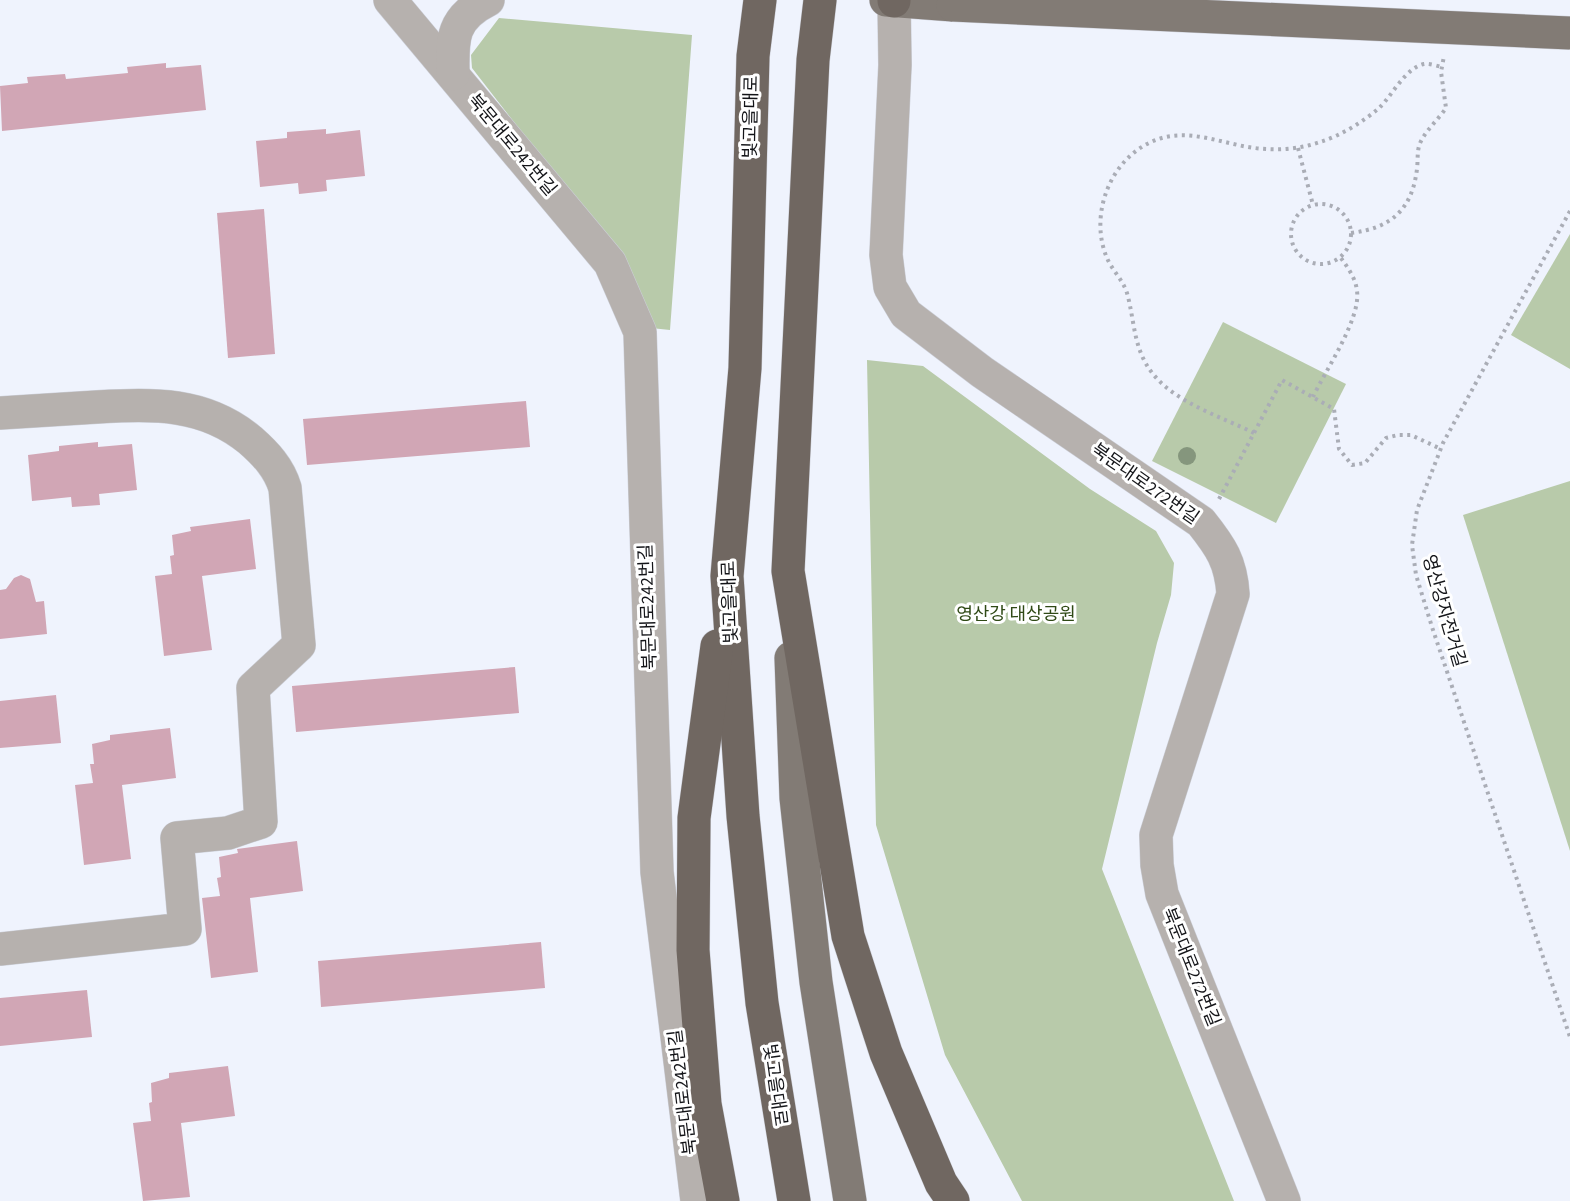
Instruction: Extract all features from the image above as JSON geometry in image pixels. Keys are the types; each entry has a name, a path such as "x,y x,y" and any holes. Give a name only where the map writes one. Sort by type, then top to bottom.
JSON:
{"highway":[{"name":"빛고을대로","path":"760,0 753,56 745,368 727,576 743,816 759,968 794,1201"},
{"path":"820,0 813,60 788,571 848,936 886,1053 942,1183 952,1201"},
{"path":"723,1201 704,1080 693,950 693,829 727,576"}],"main road":[{"path":"886,0 1570,33"},
{"path":"788,571 796,798 816,982 850,1201"}],"street":[{"name":"북문대로242번길","path":"390,0 610,263 640,332 657,872 697,1201"},
{"path":"453,75 452,39 470,9 488,0"},
{"name":"북문대로272번길","path":"894,0 895,65 886,255 890,287 906,314 982,372 1201,522 1220,546 1232,570 1233,594 1156,835 1157,865 1162,894 1284,1201"},
{"path":"0,413 154,404 187,408 209,415 246,437 260,448 281,473 285,488 300,645 253,688 261,822 228,833 177,837 185,928 0,949"}],"path":[{"path":"1351,233 1382,227 1399,214 1407,201 1417,169 1420,143 1446,108 1442,67 1444,52"},
{"path":"1254,433 1166,387 1153,374 1140,354 1133,336 1126,290 1107,257 1100,224 1109,183 1122,164 1138,148 1153,140 1188,136 1209,137 1266,150 1298,148 1340,134 1378,109 1411,72 1424,64 1442,67"},
{"path":"1298,148 1313,205"},
{"path":"1313,205 1331,206 1340,210 1347,219 1351,233 1348,249 1341,258 1322,265 1302,258 1295,250 1291,230 1294,220 1301,212 1313,205"},
{"name":"영산강자전거길","path":"1570,211 1441,449 1418,510 1412,545 1416,576 1569,1028 1570,1037"},
{"path":"1313,397 1342,344 1355,312 1358,292 1341,258"},
{"path":"1201,522 1221,496 1282,380 1334,409 1339,449 1352,465 1365,463 1386,438 1398,435 1410,435 1441,449"}],"green space":[{"path":"499,18 692,35 670,330 651,328 623,263 472,68 471,55"},
{"path":"1570,234 1570,369 1511,335"},
{"path":"1223,322 1346,384 1276,523 1152,461"},
{"name":"영산강 대상공원","path":"867,360 923,366 1090,489 1156,531 1174,563 1171,595 1157,643 1102,869 1234,1201 1022,1201 945,1055 876,825"},
{"path":"1570,481 1570,851 1463,515"}],"building":[{"path":"166,63 166,68 201,65 206,110 2,131 0,86 28,83 27,77 65,74 66,79 128,73 127,67"},
{"path":"326,129 326,134 360,130 365,176 326,180 327,191 299,194 298,183 260,187 256,141 287,138 287,132"},
{"path":"264,209 275,354 228,358 217,213"},
{"path":"526,401 530,447 307,465 303,419"},
{"path":"98,442 98,447 132,444 137,490 99,494 100,505 72,507 71,497 32,501 28,455 59,451 59,446"},
{"path":"250,519 256,569 202,576 212,650 164,656 155,576 172,574 170,556 174,555 172,535 191,531 190,527"},
{"path":"21,575 30,579 36,602 44,601 47,634 0,639 0,590 6,589 14,578"},
{"path":"515,667 519,713 296,732 292,686"},
{"path":"56,695 61,743 0,748 0,701"},
{"path":"170,728 176,778 122,785 131,859 84,865 75,785 93,783 90,764 94,764 92,744 110,740 110,735"},
{"path":"297,841 303,891 250,898 258,972 211,978 202,898 220,896 217,878 221,877 219,857 238,853 237,849"},
{"path":"541,942 545,988 321,1007 318,961"},
{"path":"87,990 92,1037 0,1046 0,998"},
{"path":"228,1066 235,1116 181,1123 190,1197 143,1201 133,1123 151,1121 149,1103 152,1102 151,1083 169,1078 169,1073"}]}
